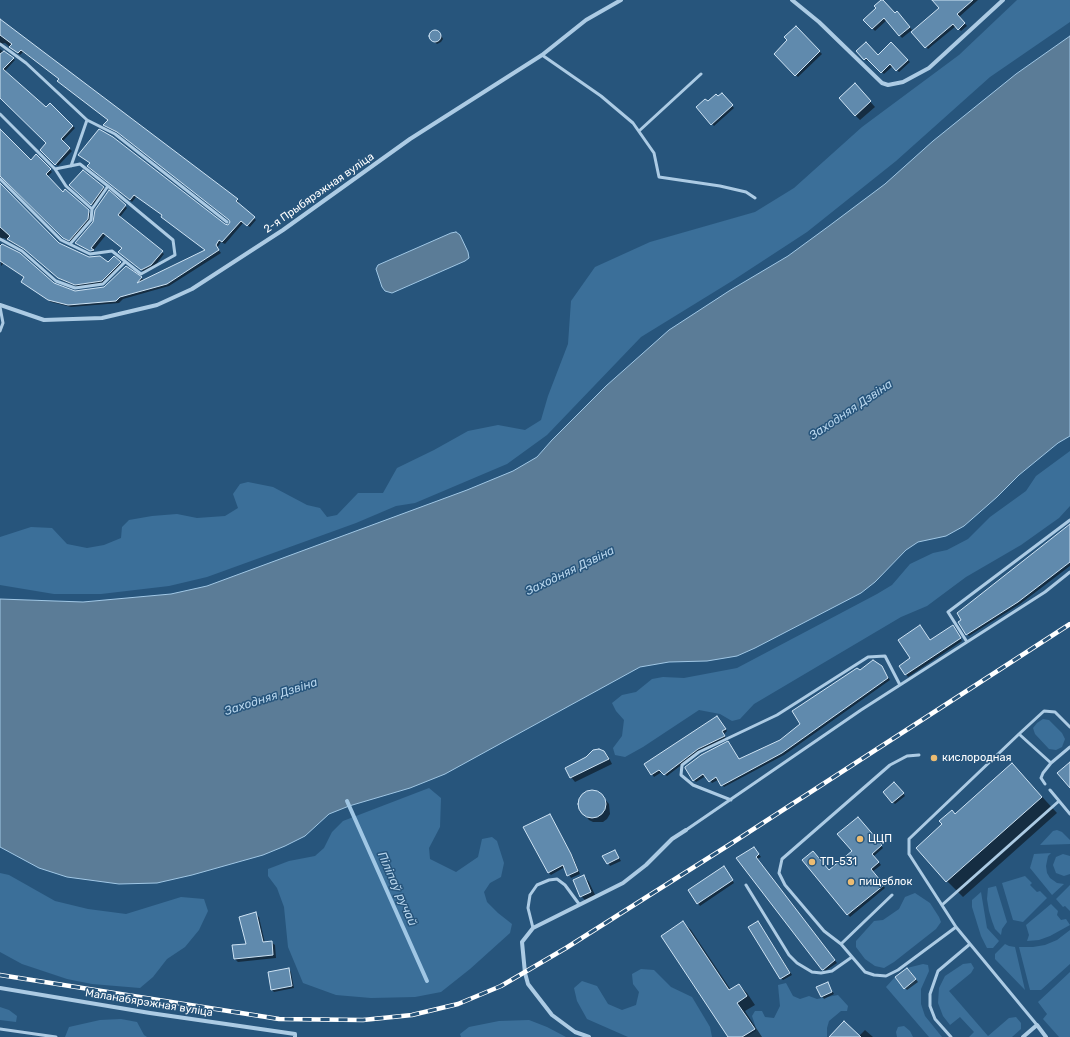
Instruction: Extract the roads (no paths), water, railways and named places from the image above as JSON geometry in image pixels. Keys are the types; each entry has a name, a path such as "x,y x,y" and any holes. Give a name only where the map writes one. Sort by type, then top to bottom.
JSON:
{"street":[{"name":"2-я Прыбярэжная вуліца","path":"0,306 44,320 102,318 157,305 192,289 283,230 410,139 542,55 586,20 621,0"},
{"path":"792,0 819,22 882,83 888,86 903,82 929,68 1000,1"},
{"path":"589,1037 575,1032 552,1015 528,984 524,973 522,942 533,928 623,883 646,865 672,839 686,830"},
{"name":"Маланабярэжная вуліца","path":"0,988 295,1036"},
{"path":"1023,1037 1037,1026 1046,1037"}],"lane":[{"path":"0,44 26,63 87,120 115,134 227,222"},
{"path":"542,55 601,96 633,123 654,153 659,177 720,186 746,192 755,198"},
{"path":"639,131 701,74"},
{"path":"0,114 56,169 66,186 92,209"},
{"path":"70,166 87,120"},
{"path":"0,179 61,240 90,254 112,251 141,274 175,255 173,240 80,164 56,169"},
{"path":"70,244 91,220 92,209 108,186"},
{"path":"0,239 22,251 56,281 75,288 104,284 125,262"},
{"path":"0,306 3,323 0,330"},
{"path":"967,642 948,612 1070,520"},
{"path":"686,830 861,710 1045,592 1070,572"},
{"path":"731,800 693,786 681,775 682,765 699,752 777,715 868,657 885,656 900,685"},
{"path":"1037,1026 956,927 909,854 909,839 1044,711 1055,712 1070,727"},
{"path":"1019,734 1051,763"},
{"path":"1045,784 1041,778 1043,773 1051,763 1070,747"},
{"path":"919,755 907,756 890,765 782,859 779,873 784,885 824,931 841,944 865,972 874,975 886,976 898,970 956,927"},
{"path":"1050,790 1070,814"},
{"path":"942,905 1059,801"},
{"path":"533,928 528,908 530,895 537,885 549,880 557,879 565,885 579,904"},
{"path":"746,886 789,955 797,963 812,972 821,973 832,971 852,957"},
{"path":"841,944 892,895"},
{"path":"951,1037 934,1019 930,1006 930,994 938,971 970,944"},
{"path":"0,1029 56,1037"}],"water":[{"name":"Заходняя Дзвіна","path":"1070,36 1070,436 1058,443 1019,475 964,526 946,536 918,542 906,550 875,582 861,593 755,648 737,656 707,661 669,662 640,667 445,774 410,788 349,806 329,814 305,836 263,855 192,875 157,883 119,884 67,877 39,868 0,847 0,599 83,602 171,594 207,586 467,490 513,471 537,457 606,386 669,330 729,291 788,256 829,226 885,184 933,141 1016,74"},
{"path":"456,232 460,235 468,252 469,258 392,293 385,291 382,287 376,269 378,265"}],"waterway":[{"name":"Піліпаў ручай","path":"347,801 427,981"}],"railway":[{"path":"0,975 279,1019 363,1020 412,1015 458,1004 501,986 566,948 732,843 1070,624"}],"place":[{"name":"кислородная","path":"934,758"},
{"name":"ЦЦП","path":"860,839"},
{"name":"ТП-531","path":"812,862"},
{"name":"пищеблок","path":"851,882"}]}
